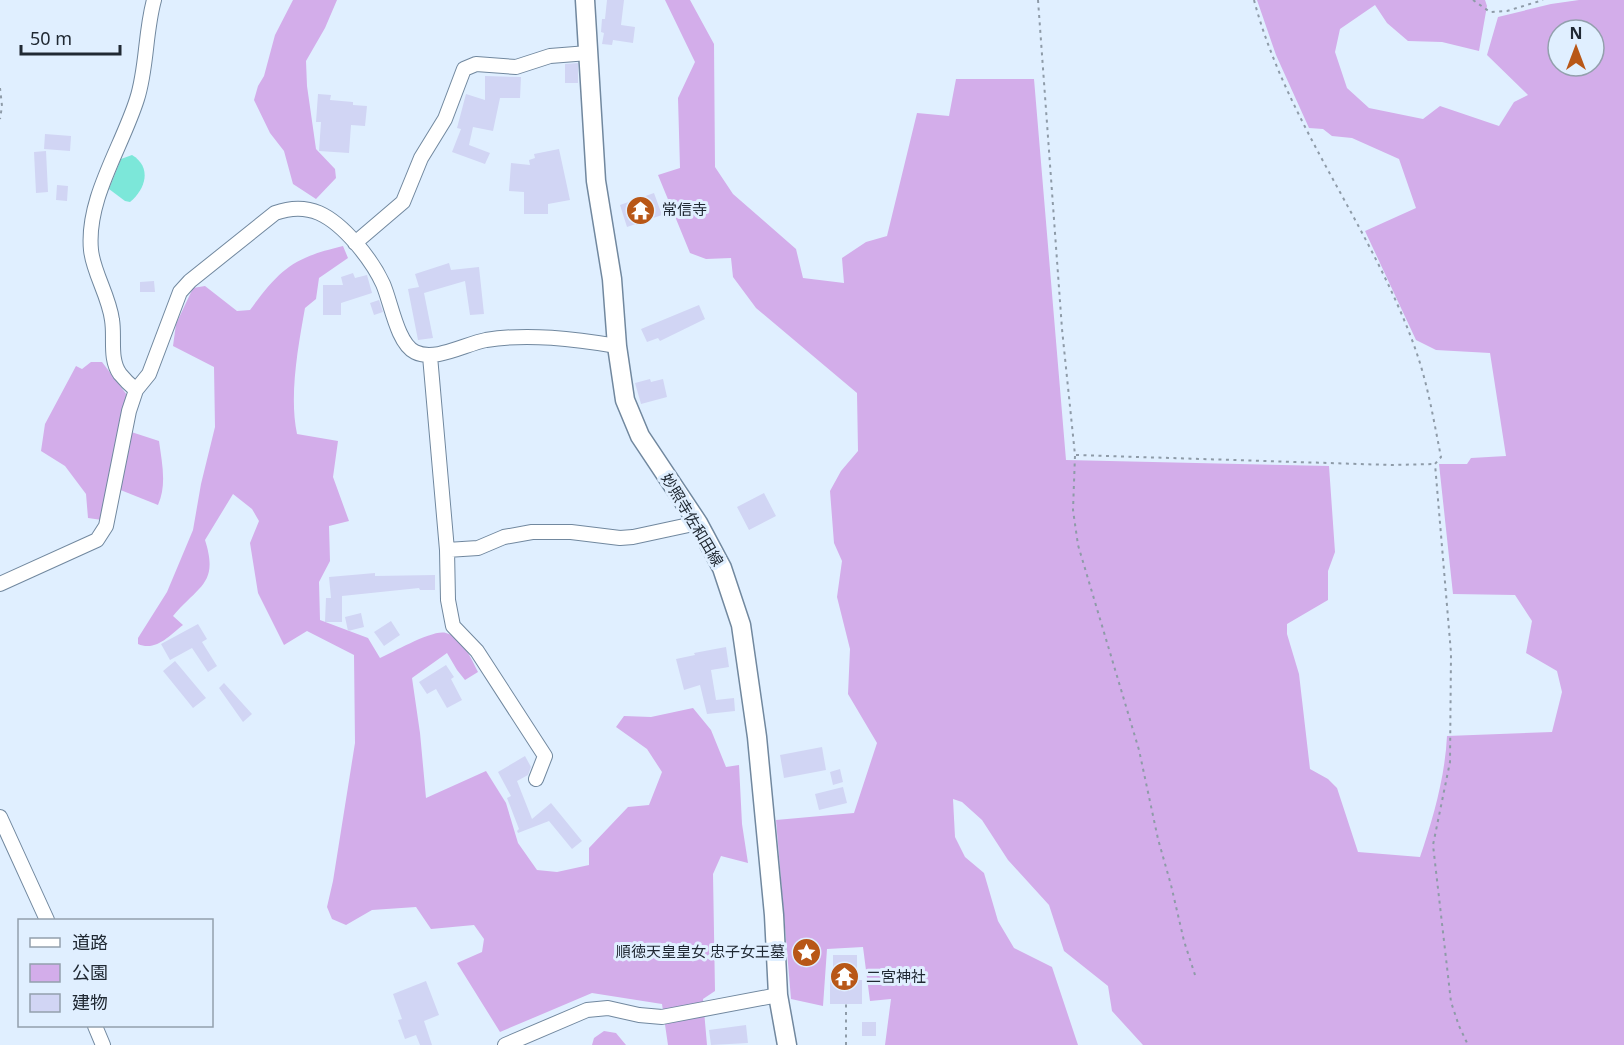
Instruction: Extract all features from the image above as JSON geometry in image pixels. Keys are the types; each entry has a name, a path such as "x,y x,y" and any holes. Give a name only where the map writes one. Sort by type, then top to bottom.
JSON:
{"main road":[{"name":"妙照寺佐和田線","path":"585,0 596,181 612,279 617,346 625,400 640,436 698,523 722,568 741,625 758,749 774,915 778,995 787,1045"}],"street":[{"path":"136,390 118,372 114,358 112,320 105,291 91,253 90,231 94,209 137,98 142,78 147,24 154,0"},
{"path":"355,243 403,202 421,158 445,119 464,69 476,64 516,67 550,56 588,53"},
{"path":"0,584 97,540 106,526 129,411 136,390 149,374 180,292 190,281 275,213 288,208 319,213 334,222 355,243 372,265 382,283 403,341 415,352 430,356 482,341 510,336 587,341 617,346"},
{"path":"430,356 447,550 448,600 453,626 477,651 545,756 536,779"},
{"path":"447,550 478,548 504,537 532,532 571,532 620,538 698,523"},
{"path":"0,817 46,919"},
{"path":"505,1045 587,1010 608,1008 639,1015 662,1017 778,995"},
{"path":"94,1027 103,1045"}],"path":[{"path":"1038,0 1062,329 1075,455 1073,510 1078,545 1140,750 1158,839 1195,975"},
{"path":"1254,0 1268,45 1294,106 1376,260 1416,352 1441,457 1435,464 1451,652 1450,762 1433,845 1451,1002 1468,1045"},
{"path":"1473,0 1490,12 1507,11 1543,0"},
{"path":"0,88 2,106 0,119"},
{"path":"1075,455 1367,465 1435,464"},
{"path":"846,1004 846,1045"}],"green space":[{"path":"293,0 337,0 325,28 306,61 307,86 316,149 335,169 336,178 316,199 293,184 284,151 270,133 254,100 264,76 275,35"},
{"path":"665,0 690,0 714,44 715,167 733,194 796,249 803,278 844,283 842,258 866,242 887,236 917,113 949,116 956,79 1034,79 1066,460 1329,466 1335,552 1328,571 1328,600 1287,624 1287,634 1299,674 1310,769 1328,779 1337,788 1358,852 1420,857 1438,798 1447,736 1552,732 1562,692 1557,671 1526,653 1532,621 1515,595 1453,594 1439,464 1467,464 1471,458 1506,456 1490,353 1436,350 1416,340 1365,231 1416,208 1399,159 1352,138 1332,136 1323,129 1309,128 1276,55 1257,0 1485,0 1487,6 1479,51 1442,42 1408,41 1387,23 1375,5 1340,29 1335,52 1347,88 1369,108 1423,119 1440,106 1499,126 1514,102 1528,95 1487,55 1498,17 1551,4 1579,0 1624,0 1624,1045 1143,1045 1112,1011 1108,986 1064,951 1049,905 1008,860 982,820 962,802 953,799 955,837 965,857 984,873 998,921 1014,948 1052,967 1078,1045 885,1045 891,999 870,1001 863,947 827,949 823,1006 791,999 776,820 854,813 877,743 848,694 850,649 837,597 842,561 834,543 830,491 841,471 858,451 857,393 756,308 733,277 731,258 706,259 690,253 658,175 680,168 678,98 695,62"},
{"path":"343,246 348,258 319,278 316,299 305,308 294,388 297,434 338,441 333,477 349,521 329,526 330,561 319,582 320,620 368,638 380,658 432,634 446,633 461,643 478,672 465,680 447,653 412,678 426,798 486,771 506,803 518,843 537,870 557,872 589,865 589,848 628,807 649,805 662,772 647,749 616,727 624,716 651,717 693,708 711,730 726,767 739,765 742,824 748,863 721,856 713,874 715,991 703,999 707,1045 668,1045 662,1004 592,993 500,1032 457,963 482,952 484,939 474,925 431,929 416,907 372,910 346,925 332,919 327,907 355,743 354,655 307,631 284,645 258,593 250,543 259,521 252,509 233,494 205,540 210,566 208,575 204,583 173,616 183,625 157,644 145,646 138,644 138,638 167,592 193,530 215,427 214,367 173,346 176,324 193,288 205,286 237,311 250,310 280,274 289,267 312,255"},
{"path":"91,362 102,362 127,395 119,428 159,441 163,474 158,505 108,485 102,520 88,518 86,494 65,466 41,451 45,424 76,366 82,369"},
{"path":"604,1031 616,1033 626,1045 592,1045 594,1038"}],"shaded area":[{"path":"132,155 142,166 144,178 140,191 130,202 109,189 121,159"}],"building":[{"path":"607,0 624,0 621,25 635,27 633,43 613,40 612,45 602,44 604,33 601,32 602,19 605,19"},
{"path":"578,63 578,83 565,83 565,64"},
{"path":"485,76 521,77 520,98 500,98 493,131 473,127 469,145 490,153 485,164 452,152 461,129 457,128 466,94 485,100"},
{"path":"318,94 331,95 330,100 367,106 365,126 351,125 349,153 319,151 321,122 316,122"},
{"path":"45,134 71,136 70,151 44,149"},
{"path":"559,149 570,200 548,204 548,214 524,214 524,192 509,191 511,163 530,165 529,160 535,158 534,154"},
{"path":"46,151 48,192 36,193 34,152"},
{"path":"57,185 68,186 67,201 56,200"},
{"name":"常信寺","path":"654,193 662,215 627,227 620,205"},
{"path":"449,263 451,270 479,267 484,314 470,315 465,281 424,293 433,338 418,340 408,289 419,287 415,274"},
{"path":"353,273 355,278 367,275 372,293 341,303 341,315 323,315 323,285 343,285 341,277"},
{"path":"154,281 155,292 140,292 140,282"},
{"path":"379,300 383,312 374,315 370,303"},
{"path":"699,305 705,319 660,341 658,338 647,342 641,329"},
{"path":"650,379 651,382 663,379 667,397 641,404 635,383"},
{"path":"764,493 776,516 749,530 737,507"},
{"path":"375,573 375,576 435,575 435,590 420,590 419,588 342,596 342,622 325,622 326,598 331,598 329,577"},
{"path":"361,613 364,627 348,631 345,617"},
{"path":"391,621 400,635 384,646 374,632"},
{"path":"198,624 207,639 202,642 217,666 208,672 192,648 170,660 161,644"},
{"path":"726,647 729,667 711,670 716,700 734,698 735,711 707,714 700,685 684,690 676,659"},
{"path":"175,661 206,698 193,708 163,671"},
{"path":"446,665 454,677 451,679 462,700 447,708 436,689 427,694 419,682"},
{"path":"224,683 252,714 243,722 219,688"},
{"path":"822,747 826,770 784,778 780,755"},
{"path":"525,756 531,767 528,775 517,781 532,819 551,803 582,841 572,849 549,821 518,833 519,829 507,798 511,796 498,772"},
{"path":"840,769 843,782 833,785 830,772"},
{"path":"843,787 847,803 819,810 815,794"},
{"name":"二宮神社","path":"833,955 857,955 857,980 862,980 862,1004 830,1004"},
{"path":"426,981 439,1015 424,1021 432,1045 420,1045 416,1035 405,1039 398,1020 402,1019 393,994"},
{"path":"862,1022 876,1022 876,1036 862,1036"},
{"path":"746,1025 748,1043 711,1045 709,1030"}],"place":[{"name":"常信寺","path":"641,210"},
{"name":"順徳天皇皇女 忠子女王墓","path":"806,952"},
{"name":"二宮神社","path":"845,977"}]}
